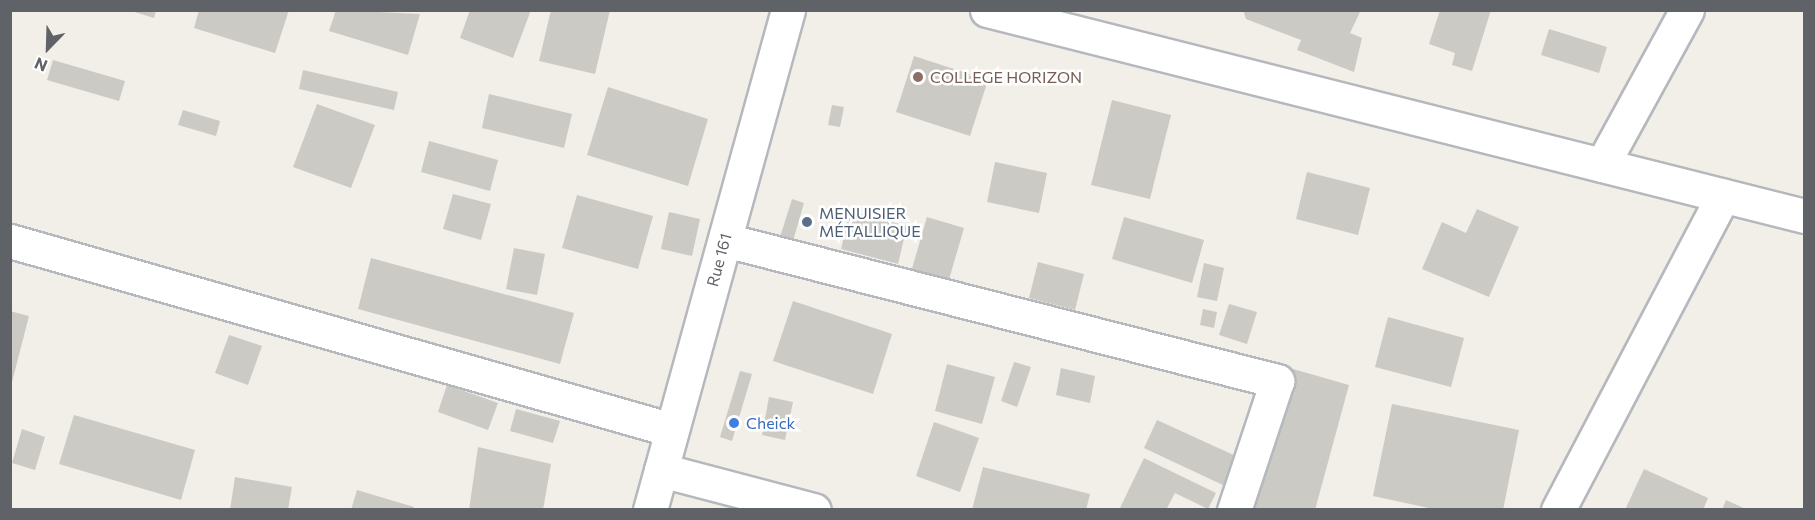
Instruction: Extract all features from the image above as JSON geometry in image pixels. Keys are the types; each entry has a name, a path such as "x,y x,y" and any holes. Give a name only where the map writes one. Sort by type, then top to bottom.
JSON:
{"street":[{"name":"Rue 161","path":"650,510 788,10"},
{"path":"987,10 1804,216"},
{"path":"1602,165 1687,10"},
{"path":"1557,510 1723,196"},
{"path":"725,240 1277,381 1234,510"},
{"path":"10,241 672,430"},
{"path":"661,470 814,510"}],"building":[{"path":"128,10 156,10 154,18"},
{"path":"199,10 289,10 275,53 194,28"},
{"path":"336,10 420,14 408,55 329,31"},
{"path":"470,10 531,10 513,58 460,38"},
{"path":"551,10 610,10 595,74 539,61"},
{"path":"1243,10 1361,10 1350,33 1362,38 1354,72 1297,50 1301,40 1246,19"},
{"path":"1440,10 1491,10 1472,71 1452,65 1455,53 1429,44"},
{"path":"1549,29 1607,47 1599,73 1541,55"},
{"path":"914,56 988,80 970,136 896,112"},
{"path":"53,60 125,81 119,101 47,80"},
{"path":"303,70 398,92 394,110 299,89"},
{"path":"608,87 708,119 688,186 587,155"},
{"path":"489,94 572,114 564,148 482,128"},
{"path":"1112,100 1171,115 1150,199 1091,185"},
{"path":"317,104 375,125 351,188 293,167"},
{"path":"832,105 844,107 840,127 828,125"},
{"path":"183,110 220,121 216,136 178,125"},
{"path":"429,141 498,160 490,191 421,172"},
{"path":"995,162 1047,173 1039,213 987,202"},
{"path":"1307,172 1370,188 1358,235 1296,219"},
{"path":"453,194 491,204 481,240 443,229"},
{"path":"577,195 653,216 638,269 562,248"},
{"path":"792,199 804,203 793,241 780,237"},
{"path":"1477,209 1519,227 1489,297 1422,269 1442,222 1466,233"},
{"path":"850,211 907,226 898,264 841,249"},
{"path":"669,212 700,219 692,256 661,249"},
{"path":"927,217 964,228 948,283 911,272"},
{"path":"1124,217 1204,240 1192,283 1112,259"},
{"path":"514,248 545,254 537,295 506,289"},
{"path":"371,258 574,313 560,364 358,309"},
{"path":"1038,262 1084,274 1075,310 1029,298"},
{"path":"1204,263 1224,268 1217,301 1197,297"},
{"path":"793,301 892,334 873,394 773,361"},
{"path":"1229,304 1257,312 1247,344 1219,335"},
{"path":"1203,309 1217,312 1214,328 1200,325"},
{"path":"10,311 29,316 11,386 10,386"},
{"path":"1388,317 1464,338 1451,387 1375,367"},
{"path":"229,335 262,346 248,385 215,373"},
{"path":"1014,362 1031,367 1017,407 1001,401"},
{"path":"947,364 995,377 982,424 935,411"},
{"path":"1061,368 1095,376 1090,403 1056,395"},
{"path":"1293,369 1349,385 1315,510 1253,510"},
{"path":"740,371 752,374 732,441 720,437"},
{"path":"447,385 498,403 488,430 438,412"},
{"path":"769,397 793,402 785,440 762,435"},
{"path":"1392,404 1519,430 1503,510 1438,510 1373,496"},
{"path":"516,409 560,421 553,443 510,431"},
{"path":"74,415 195,450 181,500 59,464"},
{"path":"1157,420 1238,457 1225,486 1144,448"},
{"path":"934,422 979,438 960,492 916,476"},
{"path":"22,429 45,437 35,470 12,463"},
{"path":"478,447 551,464 543,510 469,510"},
{"path":"1144,458 1216,493 1208,509 1175,493 1166,510 1119,510"},
{"path":"983,467 1090,494 1086,510 972,510"},
{"path":"1644,469 1708,498 1703,510 1625,510"},
{"path":"235,477 292,487 288,510 230,510"},
{"path":"357,490 414,507 413,510 351,510"},
{"path":"1726,500 1748,510 1722,510"}],"place":[{"name":"COLLEGE HORIZON","path":"918,77"},
{"name":"MENUISIER MÉTALLIQUE","path":"807,222"},
{"name":"Cheick","path":"734,423"}]}
